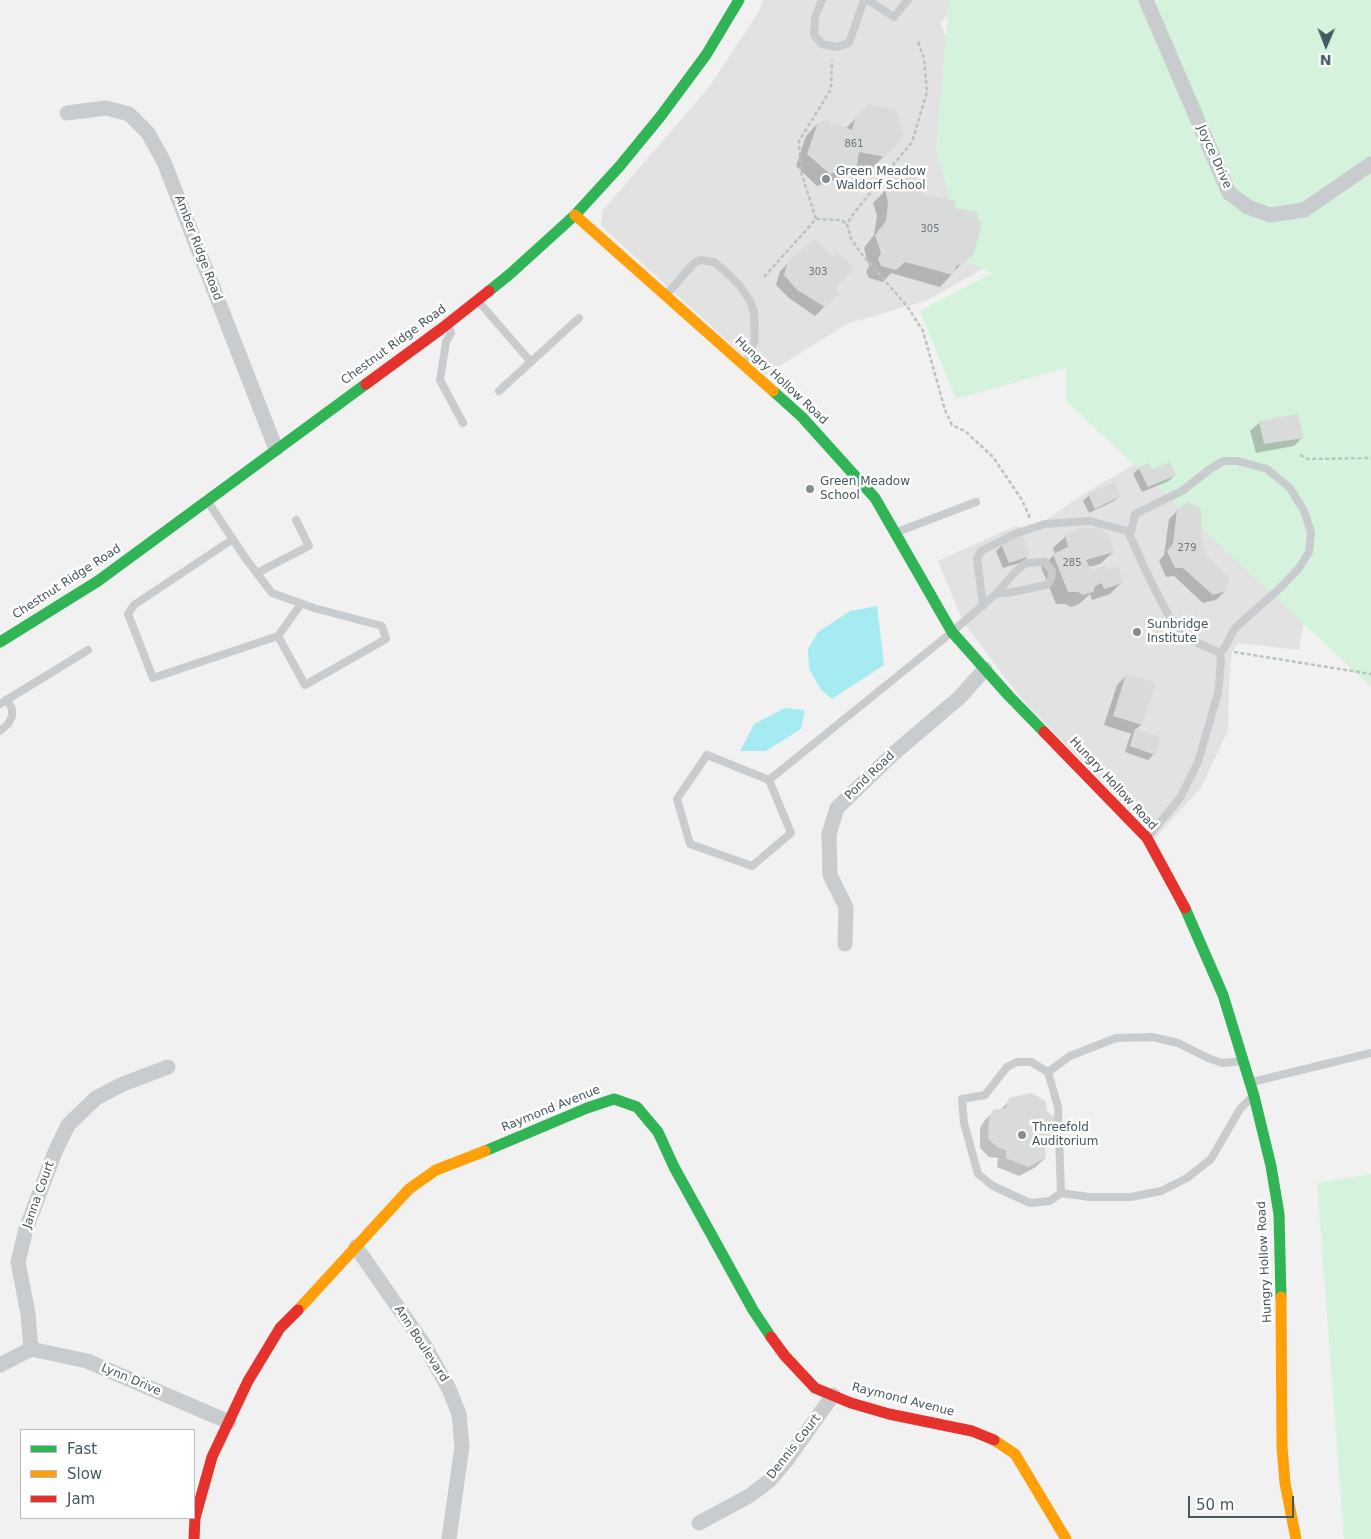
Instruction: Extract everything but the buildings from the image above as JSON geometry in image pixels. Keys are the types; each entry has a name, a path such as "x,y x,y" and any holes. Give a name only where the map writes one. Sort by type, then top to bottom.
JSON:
{"street":[{"name":"Chestnut Ridge Road","path":"0,642 98,581 447,324 510,274 575,215 619,167 660,117 706,55 739,0"},
{"name":"Joyce Drive","path":"1146,0 1229,193 1248,207 1270,215 1304,210 1371,164"},
{"name":"Amber Ridge Road","path":"67,113 106,108 129,114 148,133 164,162 276,449"},
{"name":"Hungry Hollow Road","path":"575,215 802,416 875,498 952,632 1009,696 1147,838 1188,913 1223,995 1254,1096 1271,1166 1279,1214 1282,1447 1285,1483 1296,1539"},
{"name":"Pond Road","path":"845,944 846,907 830,874 829,834 837,808 892,755 960,697 984,669"},
{"name":"Janna Court","path":"31,1349 28,1314 18,1262 26,1229 55,1152 68,1125 96,1098 123,1084 168,1067"},
{"name":"Raymond Avenue","path":"195,1518 212,1457 248,1381 280,1328 409,1189 436,1170 587,1108 614,1099 637,1107 658,1132 674,1167 753,1310 784,1356 815,1388 851,1403 889,1414 972,1430 994,1440 1015,1454 1066,1539"},
{"name":"Ann Boulevard","path":"356,1247 425,1346 449,1389 459,1414 462,1446 448,1539"},
{"path":"0,1365 31,1349"},
{"name":"Lynn Drive","path":"31,1349 87,1361 229,1422"},
{"name":"Dennis Court","path":"699,1523 750,1496 769,1480 787,1460 833,1395"},
{"name":"Raymond Avenue","path":"194,1539 195,1519"}],"lane":[{"path":"822,0 816,17 814,35 822,44 837,47 849,43 864,0"},
{"path":"868,0 894,17 908,0"},
{"path":"666,295 694,263 700,260 714,262 726,272 740,286 750,301 754,312 756,323 755,340 744,365"},
{"path":"477,300 532,362"},
{"path":"499,391 579,318"},
{"path":"447,324 451,333 446,342 440,380 463,423"},
{"path":"1147,838 1180,798 1198,762 1218,693 1220,653 1235,628 1280,588 1299,568 1309,552 1311,532 1304,511 1290,488 1267,469 1238,461 1223,461 1182,491 1135,514 1130,536 1176,629 1198,643 1220,653"},
{"path":"207,501 232,539 272,593 314,608 382,626 386,639 304,685 278,636"},
{"path":"895,533 976,502"},
{"path":"257,572 309,546 296,520"},
{"path":"983,606 977,558 981,551 1015,534 1045,524 1090,521 1131,532"},
{"path":"232,539 134,604 128,614 152,678 278,636 301,604"},
{"path":"769,780 983,606 997,593 1014,572 1026,563 1045,562 1052,572 1051,580 1046,585 1008,594 997,593"},
{"path":"0,730 8,724 12,716 12,709 4,702 88,650"},
{"path":"707,755 769,780 791,833 752,866 690,844 677,799 707,755"},
{"path":"1048,1072 1070,1056 1116,1038 1152,1037 1178,1043 1222,1063 1243,1061"},
{"path":"1250,1082 1371,1053"},
{"path":"1061,1193 1058,1107 1048,1072 1031,1062 1017,1062 1008,1067 985,1095 962,1099 964,1123 978,1174 992,1186 1030,1203 1050,1201 1061,1193 1088,1197 1131,1197 1160,1191 1187,1178 1210,1159 1240,1109 1254,1096"}],"path":[{"path":"918,42 924,58 927,92 912,142 854,212 848,224 851,239 907,306 922,330 945,410 952,425 965,431 993,457 1022,500 1034,528"},
{"path":"816,218 801,172 799,141 831,90 832,60"},
{"path":"816,218 841,220 848,224"},
{"path":"764,277 816,218"},
{"path":"1300,455 1308,459 1371,458"},
{"path":"1232,652 1371,674"}],"shaded area":[{"name":"Green Meadow Waldorf School","path":"763,0 960,0 940,23 983,121 1048,232 928,300 847,324 765,375 601,226 602,211 710,86 759,11"},
{"name":"Sunbridge Institute","path":"1140,461 1305,616 1299,650 1238,643 1232,652 1228,730 1201,788 1156,837 1024,702 963,622 938,561 1015,526 1034,528 1082,495"}],"green space":[{"path":"949,0 1371,0 1371,687 1066,401 1066,368 956,399 920,311 992,273 968,262 936,150"},
{"path":"1371,1174 1371,1539 1344,1539 1317,1183"}],"water":[{"path":"877,606 884,665 832,699 821,690 809,669 808,649 818,632 850,611"},
{"path":"785,708 805,710 801,729 766,751 740,751 754,724"}],"traffic: fast":[{"path":"489,291 575,215 619,167 660,117 706,55 739,0"},
{"path":"0,642 98,581 366,384"},
{"path":"773,391 802,417 875,498 952,632 1044,732"},
{"path":"1185,908 1223,995 1254,1096 1271,1166 1279,1214 1281,1297"},
{"path":"485,1151 587,1108 614,1099 637,1107 658,1132 674,1167 753,1310 771,1337"}],"traffic: slow":[{"path":"575,215 773,391"},
{"path":"298,1310 409,1189 436,1170 485,1151"},
{"path":"1281,1297 1282,1447 1285,1483 1296,1539"},
{"path":"994,1440 1015,1454 1066,1539"}],"traffic: jam":[{"path":"366,384 489,291"},
{"path":"1044,732 1147,838 1185,908"},
{"path":"195,1518 212,1457 248,1381 280,1328 298,1310"},
{"path":"771,1337 785,1356 815,1388 851,1403 889,1414 972,1431 994,1440"},
{"path":"194,1539 195,1519"}],"place":[{"name":"Green Meadow Waldorf School","path":"826,179"},
{"name":"Green Meadow School","path":"810,489"},
{"name":"Sunbridge Institute","path":"1137,632"},
{"name":"Threefold Auditorium","path":"1022,1135"}]}
